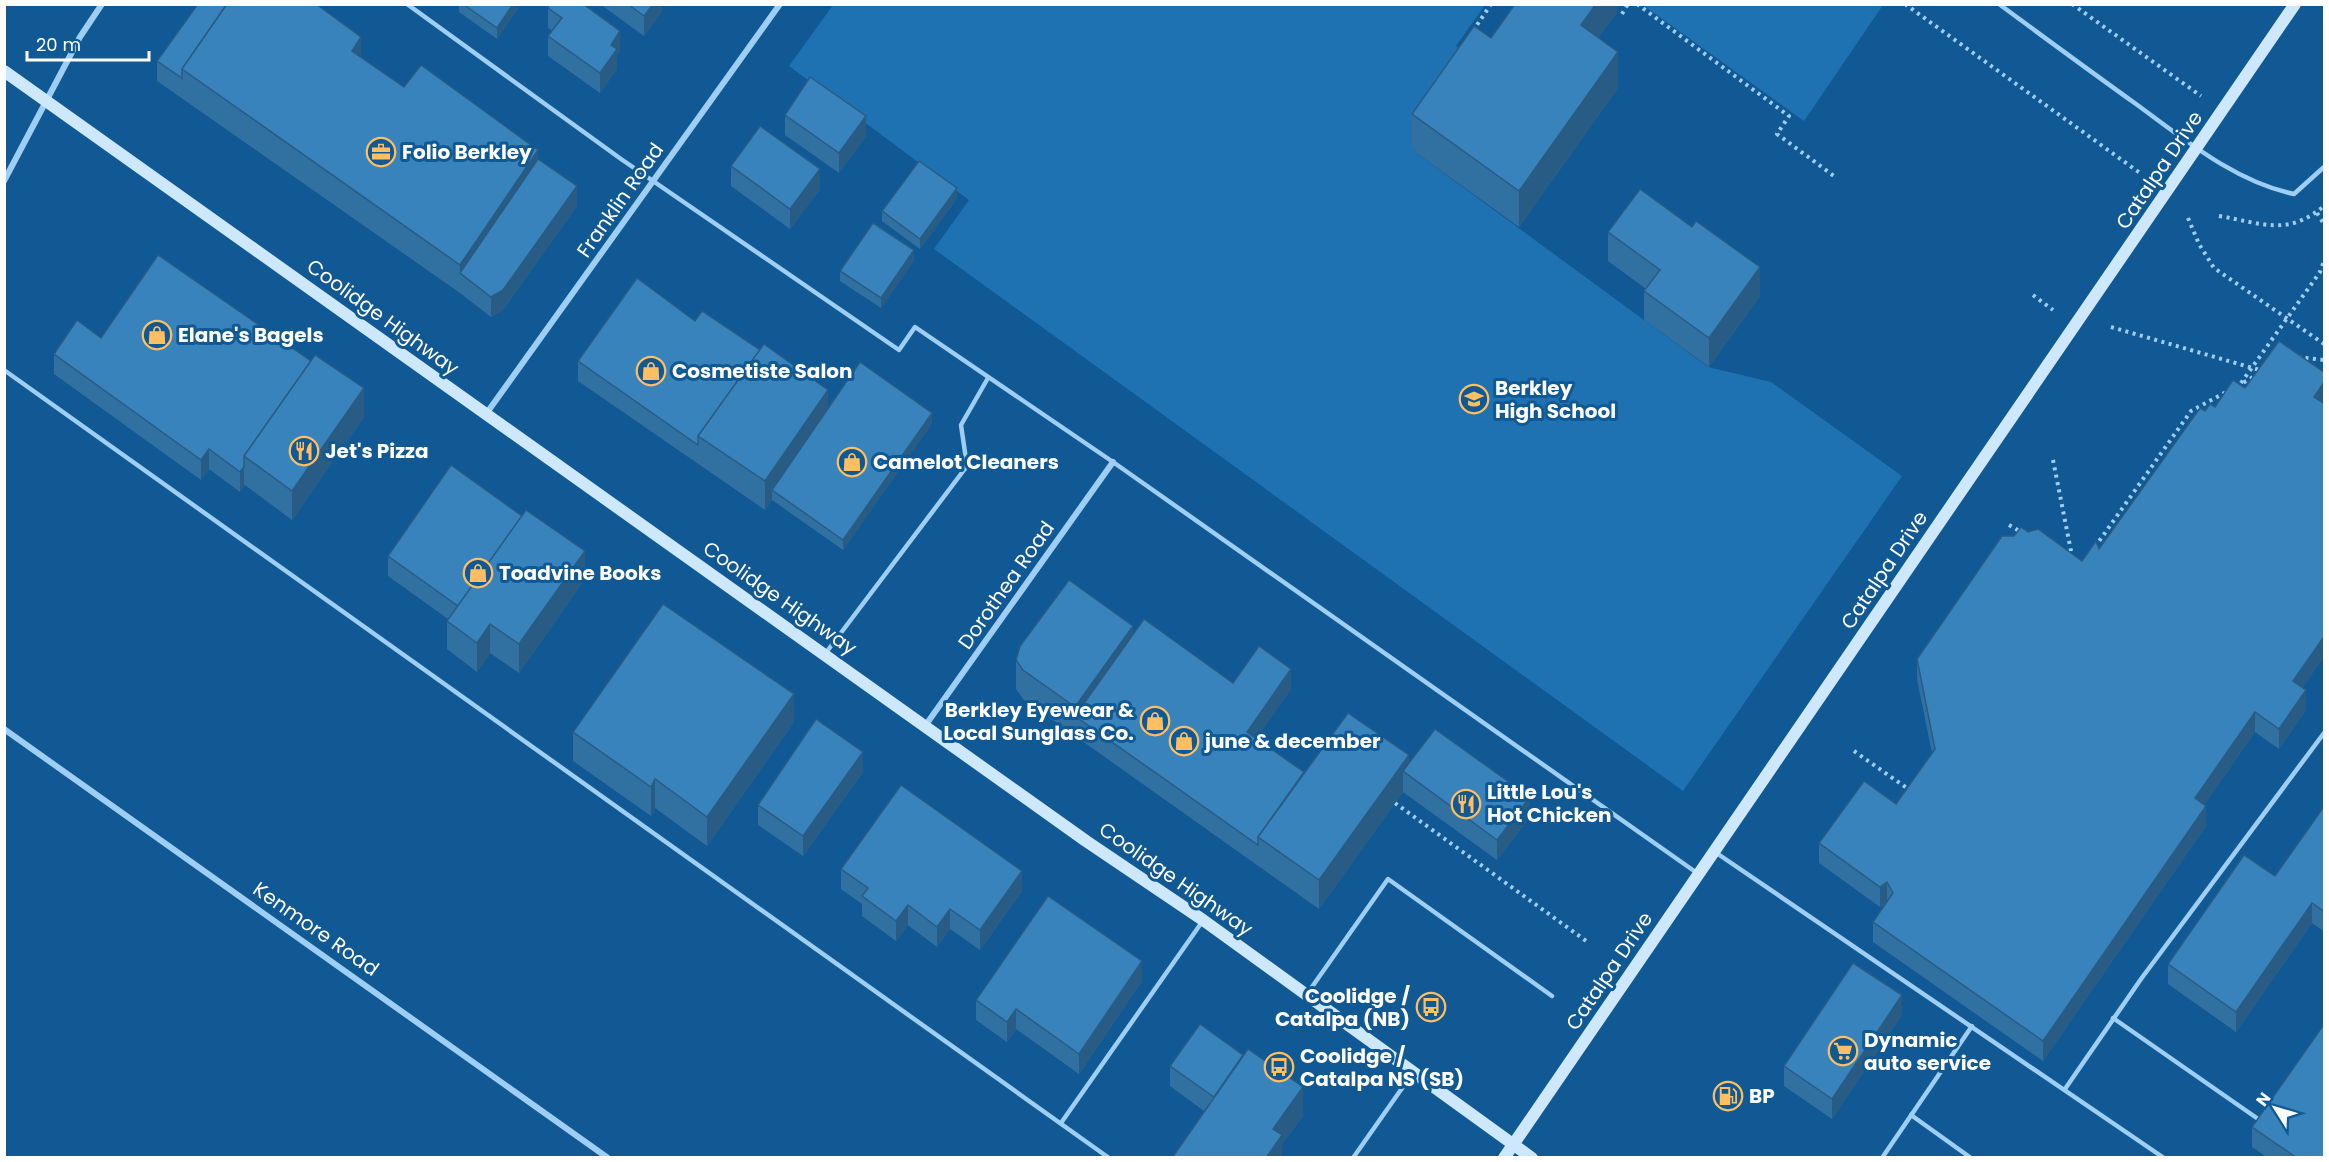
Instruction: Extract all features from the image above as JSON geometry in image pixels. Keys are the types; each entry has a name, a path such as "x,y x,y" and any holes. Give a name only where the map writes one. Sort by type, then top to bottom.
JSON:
{"main road":[{"name":"Catalpa Drive","path":"1504,1158 2295,4"},
{"name":"Coolidge Highway","path":"4,71 925,726 1203,920 1532,1158"}],"street":[{"path":"4,181 80,38 102,4"},
{"name":"Franklin Road","path":"486,414 780,4"},
{"name":"Dorothea Road","path":"925,726 1113,462"},
{"name":"Kenmore Road","path":"4,729 608,1158"}],"lane":[{"path":"407,4 653,181 899,350 915,327 1113,462 1699,875"},
{"path":"1999,4 2197,149 2271,189 2294,194 2325,167"},
{"path":"4,370 1109,1158"},
{"path":"825,654 967,466 961,424 988,378"},
{"path":"2064,1089 2325,733"},
{"path":"1714,852 2164,1158"},
{"path":"1306,994 1388,879 1552,996"},
{"path":"1061,1123 1203,920"},
{"path":"2114,1018 2263,1123"},
{"path":"1882,1158 1972,1026"},
{"path":"1353,1158 1414,1072"},
{"path":"1911,1115 1971,1158"}],"path":[{"path":"1471,34 1491,4"},
{"path":"1622,14 1628,4"},
{"path":"1637,4 1789,116 1777,134 1834,176"},
{"path":"1905,4 2140,173"},
{"path":"2072,4 2197,94"},
{"path":"2219,216 2263,226 2283,225 2304,222 2325,206"},
{"path":"2317,213 2325,225"},
{"path":"2188,218 2199,244 2214,268 2325,344"},
{"path":"2241,384 2325,261"},
{"path":"2033,295 2053,310"},
{"path":"2111,327 2264,371"},
{"path":"2290,356 2325,360"},
{"path":"2088,557 2191,411 2264,371 2271,363"},
{"path":"2053,460 2073,563 2064,557"},
{"path":"2009,525 2027,536"},
{"path":"1854,751 1916,795"},
{"path":"1395,803 1590,943"}],"shaded area":[{"path":"833,5 1485,5 1456,46 1474,62 1412,150 1708,367 1771,382 1902,476 1683,791 934,249 969,200 789,66"},
{"path":"1643,5 1883,5 1804,121"}],"building":[{"path":"198,4 227,4 182,69 182,78 157,61"},
{"path":"227,4 316,4 361,37 352,51 404,87 421,65 538,150 460,265 182,69"},
{"path":"463,4 513,4 497,28"},
{"path":"550,4 583,4 620,31 611,45 617,49 600,73 548,36 562,18 548,8"},
{"path":"628,4 653,4 644,16"},
{"path":"1515,4 1596,4 1581,25 1618,52 1519,191 1412,114 1474,26 1491,38"},
{"path":"810,77 866,116 839,153 785,115"},
{"path":"760,126 820,169 790,209 731,166"},
{"path":"538,159 577,186 503,290 491,297 460,273"},
{"path":"919,161 957,188 920,239 882,211"},
{"path":"1640,189 1692,227 1696,221 1760,267 1709,338 1644,291 1660,270 1608,232"},
{"path":"873,223 914,250 881,298 840,271"},
{"path":"158,255 311,361 244,456 244,467 240,472 209,449 201,460 54,354 77,320 101,338"},
{"path":"637,278 695,321 702,311 760,350 698,436 698,445 578,361"},
{"path":"2279,341 2325,373 2325,381 2314,397 2325,404 2325,639 2323,638 2293,681 2306,690 2279,729 2255,712 2195,798 2206,806 2043,1041 1873,922 1893,893 1887,882 1880,887 1819,843 1864,781 1896,804 1935,749 1917,659 2002,536 2014,536 2021,527 2028,532 2038,529 2082,561 2096,541 2099,549 2200,408 2205,411 2210,404 2215,407 2233,380 2245,388"},
{"path":"764,344 828,390 765,481 698,436"},
{"path":"315,355 364,388 292,491 244,456"},
{"name":"Camelot Cleaners","path":"860,362 932,413 843,540 772,490"},
{"path":"451,465 522,516 458,606 388,556"},
{"path":"526,510 585,551 519,644 490,624 477,643 447,621"},
{"path":"1069,580 1133,626 1075,707 1023,670 1016,660 1020,646"},
{"path":"663,604 794,694 707,817 655,779 651,787 573,732"},
{"path":"1144,619 1233,683 1259,646 1291,669 1247,732 1304,772 1258,837 1258,845 1075,716"},
{"path":"1348,713 1409,755 1319,880 1258,837"},
{"path":"816,719 863,752 803,836 758,805"},
{"name":"Little Lou's Hot Chicken","path":"1435,729 1530,797 1497,840 1403,771"},
{"path":"901,785 1022,871 980,930 950,909 937,927 908,905 896,921 862,896 868,888 841,869"},
{"path":"2325,805 2325,912 2312,903 2236,1012 2168,964 2244,855 2275,876"},
{"path":"1048,896 1142,961 1079,1054 1016,1009 1007,1022 976,1000"},
{"name":"Dynamic auto service","path":"1853,963 1902,995 1832,1099 1784,1066"},
{"path":"2325,1023 2325,1158 2297,1158 2252,1127"},
{"path":"1200,1024 1243,1055 1214,1097 1170,1066"},
{"path":"1248,1049 1303,1087 1273,1129 1282,1135 1266,1158 1172,1158"}],"place":[{"name":"Folio Berkley","path":"381,152"},
{"name":"Elane's Bagels","path":"157,335"},
{"name":"Cosmetiste Salon","path":"651,371"},
{"name":"Berkley High School","path":"1474,399"},
{"name":"Jet's Pizza","path":"304,451"},
{"name":"Camelot Cleaners","path":"852,462"},
{"name":"Toadvine Books","path":"478,573"},
{"name":"Berkley Eyewear & Local Sunglass Co.","path":"1155,721"},
{"name":"june & december","path":"1184,741"},
{"name":"Little Lou's Hot Chicken","path":"1466,804"},
{"name":"Coolidge / Catalpa (NB)","path":"1431,1007"},
{"name":"Dynamic auto service","path":"1843,1051"},
{"name":"Coolidge / Catalpa NS (SB)","path":"1279,1067"},
{"name":"BP","path":"1728,1096"}]}
